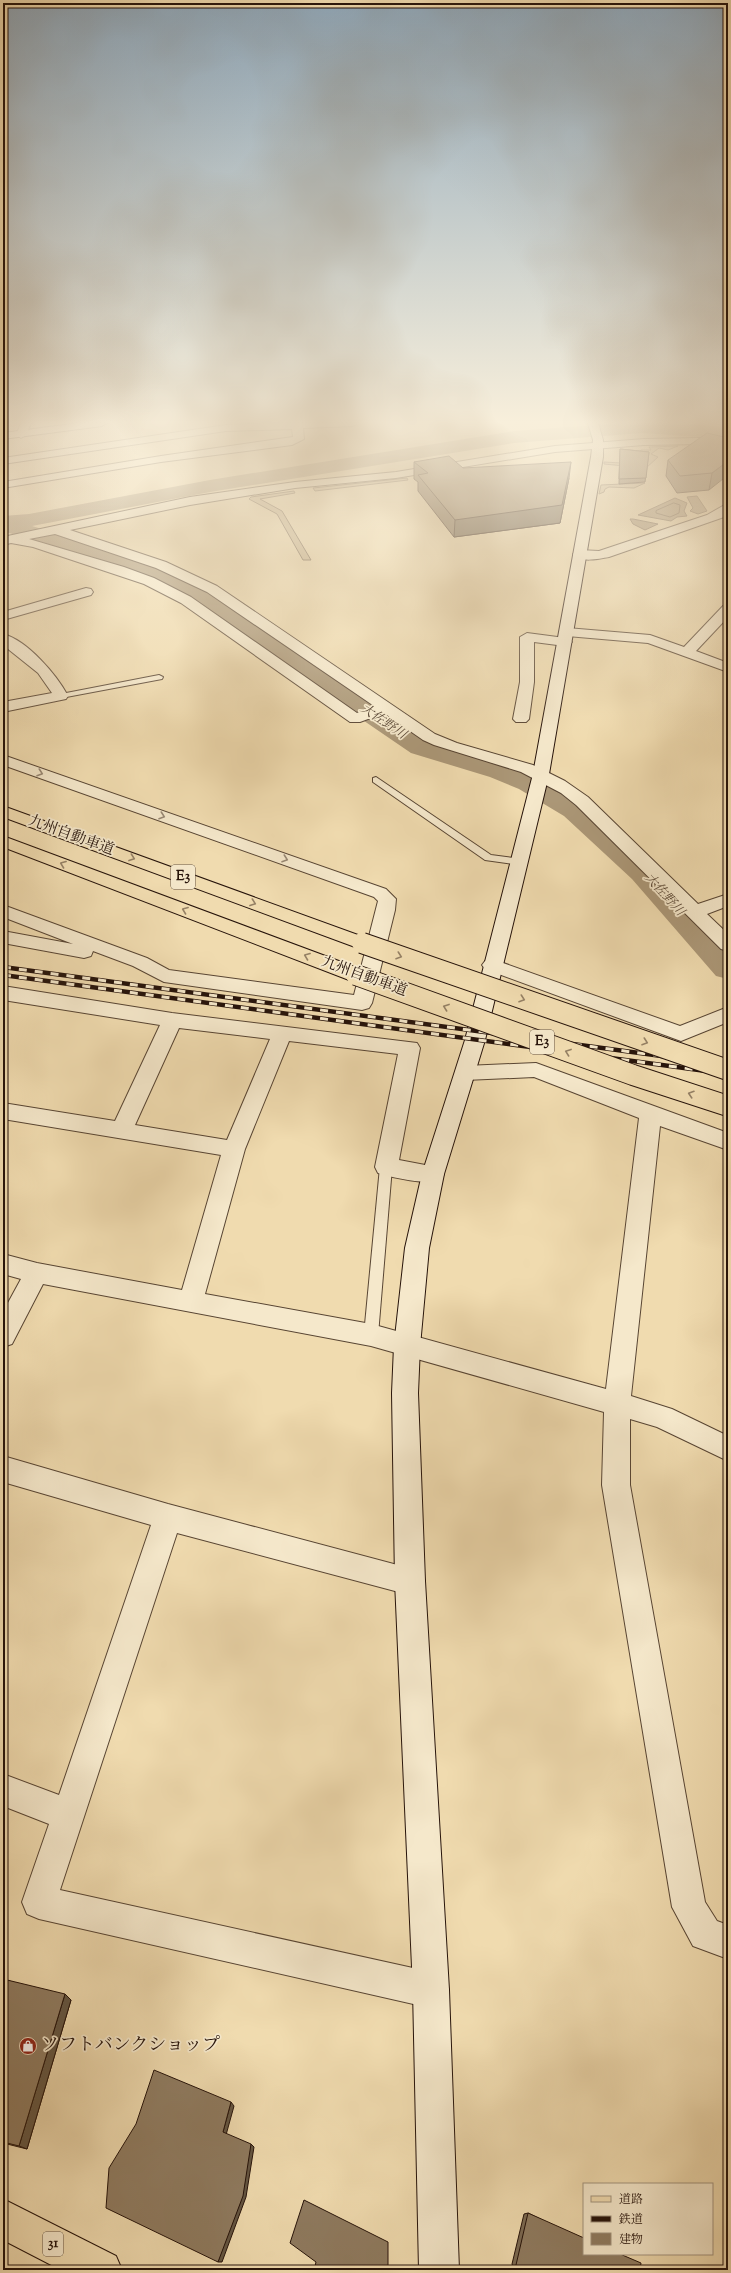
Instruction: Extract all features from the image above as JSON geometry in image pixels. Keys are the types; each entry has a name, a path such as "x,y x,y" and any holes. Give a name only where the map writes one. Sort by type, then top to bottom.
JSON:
{"main road":[{"name":"九州自動車道","path":"3,811 362,943 728,1070"},
{"name":"九州自動車道","path":"3,841 356,975 633,1075 728,1106"},
{"name":"31","path":"3,2219 102,2270"}],"street":[{"path":"9,539 55,529"},
{"path":"439,2270 431,1990 410,1581 405,1393 407,1346 417,1248 433,1174 477,1032 492,965 507,915 541,774 584,529"},
{"path":"579,554 597,556 678,529"},
{"path":"51,530 160,565 212,589 430,737 441,743 517,764 541,774 565,787 582,801 728,945"},
{"path":"9,539 35,544 149,581 186,600 355,719 386,707"},
{"path":"3,616 86,592"},
{"path":"686,653 728,609"},
{"path":"521,719 527,682 527,637 650,639 728,668"},
{"path":"3,638 23,650 51,677 61,696 3,706"},
{"path":"3,760 380,893 387,899 386,910 362,1002 164,976 140,962 3,911"},
{"path":"694,912 728,900"},
{"path":"3,937 104,956 116,953"},
{"path":"492,965 681,1034 728,1014"},
{"path":"3,993 172,1020 410,1048 386,1167 433,1174"},
{"path":"122,1130 172,1020"},
{"path":"191,1300 234,1149 282,1034"},
{"path":"465,1073 536,1070 728,1142"},
{"path":"3,1111 234,1149"},
{"path":"650,1114 617,1403 616,1485 689,1908 705,1934 728,1942"},
{"path":"3,1264 37,1272 371,1335 663,1417 728,1448"},
{"path":"3,1336 37,1272"},
{"path":"3,1469 168,1517 410,1581"},
{"path":"168,1517 39,1902 431,1990"},
{"path":"3,1790 68,1815"}],"lane":[{"path":"61,696 159,677"},
{"path":"376,780 488,858 520,862"},
{"path":"371,1335 386,1167"}],"shaded area":[{"path":"286,529 293,529 311,560 303,560"}],"building":[{"path":"3,1979 65,1994 19,2146 3,2142"},
{"path":"154,2070 231,2102 223,2132 251,2144 243,2196 218,2262 106,2208 109,2168 136,2124"},
{"path":"304,2200 388,2242 388,2270 314,2270 316,2262 290,2243"},
{"path":"528,2213 583,2238 583,2255 622,2255 641,2263 640,2270 517,2270 516,2265"}],"waterway":[{"name":"大佐野川","path":"19,529 164,574 421,747 500,771 529,783 575,810 643,872 728,968"}],"railway":[{"path":"3,967 728,1065"},
{"path":"3,975 728,1074"}],"place":[{"name":"ソフトバンクショップ","path":"28,2046"}]}
